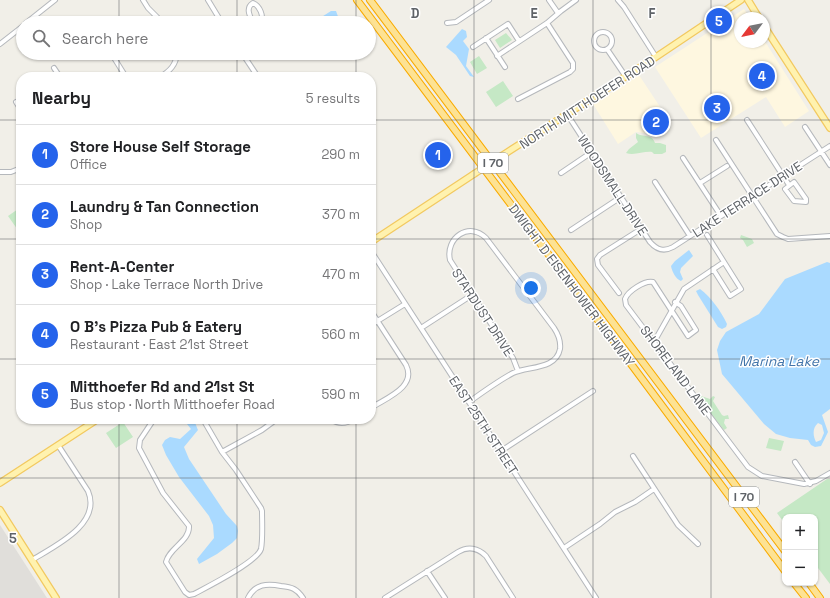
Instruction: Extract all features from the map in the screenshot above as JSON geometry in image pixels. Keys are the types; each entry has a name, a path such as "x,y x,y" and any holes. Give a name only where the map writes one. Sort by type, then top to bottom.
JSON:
{"highway":[{"name":"DWIGHT D EISENHOWER HIGHWAY","path":"357,0 369,16"},
{"name":"DWIGHT D EISENHOWER HIGHWAY","path":"370,0 784,550"},
{"name":"DWIGHT D EISENHOWER HIGHWAY","path":"376,25 782,567"},
{"path":"796,586 804,598"},
{"path":"811,586 820,598"}],"main road":[{"name":"NORTH MITTHOEFER ROAD","path":"376,239 503,155 626,77 741,0"},
{"path":"748,0 755,12"},
{"path":"770,35 830,128"},
{"path":"0,483 90,424"},
{"path":"0,510 56,598"}],"street":[{"path":"35,16 56,0"},
{"path":"143,0 156,16"},
{"path":"208,0 218,16"},
{"path":"447,23 456,22 489,0"},
{"path":"549,0 558,13"},
{"path":"497,56 546,23 576,0"},
{"path":"618,0 656,57"},
{"path":"250,16 248,9 251,2 259,9 261,16"},
{"path":"518,99 570,72 573,68 573,63 546,23"},
{"path":"472,47 508,24 519,41"},
{"path":"0,44 16,31"},
{"path":"605,33 610,37 611,43 607,49 601,50 596,46 594,39 598,34 605,33"},
{"path":"486,38 505,68"},
{"path":"607,49 626,77"},
{"path":"115,60 123,72"},
{"path":"166,72 172,67 176,60"},
{"path":"247,60 255,72"},
{"path":"54,68 57,72"},
{"name":"WOODSMALL DRIVE","path":"567,114 652,245 663,250"},
{"path":"747,120 789,185"},
{"path":"805,127 830,165"},
{"path":"716,140 776,232 781,237 830,236"},
{"name":"LAKE TERRACE DRIVE","path":"663,250 672,248 830,146"},
{"path":"561,173 592,152"},
{"path":"684,158 721,216"},
{"path":"700,184 728,166"},
{"path":"0,172 11,172 16,170"},
{"path":"655,182 690,236"},
{"path":"795,182 806,199 806,202 794,202 785,189 789,185 795,182"},
{"path":"571,230 621,197"},
{"path":"619,293 598,264 597,260 600,256 641,229"},
{"name":"STARDUST DRIVE","path":"467,232 474,232 486,238 554,328 559,338 560,351 553,361 545,365 518,371 513,358 472,295 452,263 449,250 454,239 467,232"},
{"path":"707,235 741,288 730,296 713,269"},
{"name":"EAST 25TH STREET","path":"376,259 596,598"},
{"path":"654,342 680,294 688,285 724,262"},
{"name":"SHORELAND LANE","path":"672,310 654,283 651,281 628,294 625,298 625,301 654,342 748,468 765,477 802,484 810,484"},
{"path":"421,328 472,295"},
{"path":"672,310 688,336 696,330 681,306 676,302"},
{"path":"378,321 405,304"},
{"path":"376,318 406,365 409,376 402,388 376,405"},
{"path":"469,402 518,371"},
{"path":"501,451 593,391"},
{"path":"151,424 140,440 139,448 163,493 189,526 188,534 168,556 166,561 167,565 187,594 194,594 227,577 257,555 260,549 261,508 236,470 222,452 207,424"},
{"path":"222,452 270,424"},
{"path":"32,560 72,535 80,526 90,510 91,499 88,491 58,445"},
{"path":"633,456 678,525 698,544"},
{"path":"795,462 810,484 830,473"},
{"path":"564,548 615,512 654,489"},
{"path":"385,598 462,549 471,548 481,551 486,556 513,598"},
{"path":"427,571 445,598"},
{"path":"248,598 259,586 270,584 294,588 303,598"}],"shaded area":[{"path":"734,16 734,48 769,48 809,111 785,127 766,97 701,138 655,67"},
{"path":"639,75 670,122 651,134 636,132 618,144 593,104"},
{"path":"0,525 47,598 0,598"}],"green space":[{"path":"506,33 512,40 500,48 495,40"},
{"path":"479,56 487,68 477,74 470,62"},
{"path":"503,81 513,96 496,107 486,92"},
{"path":"636,133 652,138 655,143 666,145 666,152 662,154 654,154 652,152 632,154 626,153 638,142"},
{"path":"16,210 16,227 8,216"},
{"path":"741,235 752,239 754,243 747,247 740,238"},
{"path":"700,392 701,396 710,399 713,396 715,397 713,401 722,415 728,415 729,419 725,419 724,423 727,428 724,430 699,399 698,395"},
{"path":"120,424 124,424 133,437 116,448 106,433"},
{"path":"769,438 784,441 781,451 766,448"},
{"path":"827,479 830,479 830,584 818,568 818,514 782,514 782,520 777,513"}],"water":[{"path":"331,11 336,11 338,16 323,16"},
{"path":"462,29 466,31 467,37 463,41 469,49 466,66 474,77 470,76 456,55 446,47"},
{"path":"689,250 693,256 681,268 680,272 683,279 681,281 674,275 671,266"},
{"name":"Marina Lake","path":"827,262 830,263 830,409 822,415 828,432 821,446 815,447 811,445 808,440 790,438 776,434 764,424 722,374 717,350 720,341 726,332 759,314 785,279","holes":["818,423 822,425 824,433 821,440 816,442 814,435 815,427"]},
{"path":"700,289 719,309 727,324 726,327 722,329 718,327 696,291"},
{"path":"187,424 196,424 198,430 184,447 189,459 226,514 237,526 238,531 237,538 232,543 217,554 199,564 197,559 214,538 213,525 209,516 179,477 162,445 165,440 170,437 180,439 191,429"}],"place":[{"name":"Mitthoefer Rd and 21st St","path":"719,21"},
{"name":"O B's Pizza Pub & Eatery","path":"762,76"},
{"name":"Rent-A-Center","path":"717,108"},
{"name":"Laundry & Tan Connection","path":"656,122"},
{"name":"Store House Self Storage","path":"438,155"}]}
